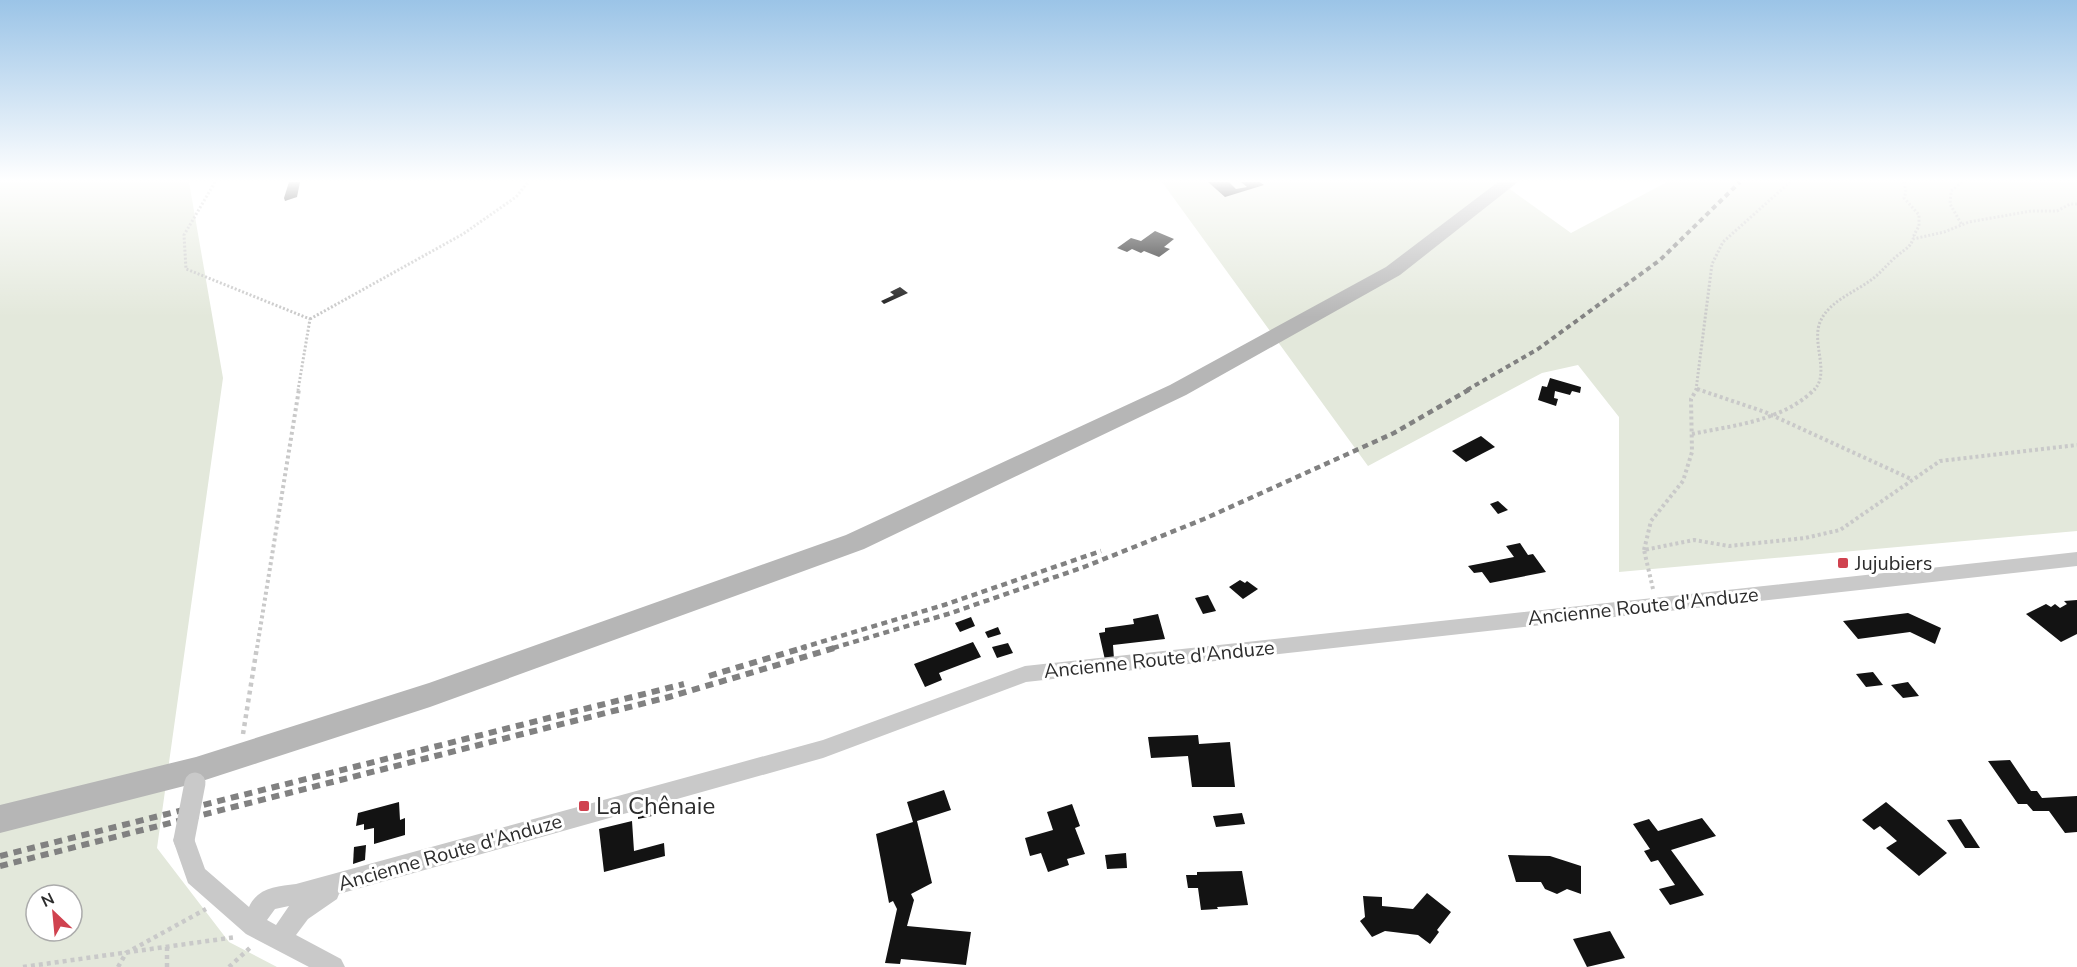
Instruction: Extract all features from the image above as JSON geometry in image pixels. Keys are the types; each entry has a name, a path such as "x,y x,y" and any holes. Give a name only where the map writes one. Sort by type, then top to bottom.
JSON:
{"main road":[{"path":"0,819 196,776 239,756 430,695 855,542 1178,390 1393,272 1451,227"}],"street":[{"name":"Ancienne Route d'Anduze","path":"267,933 258,910 271,897 296,895 823,749 1024,674 2077,559"},
{"path":"196,776 184,840 196,876 267,933 333,967"},
{"path":"267,933 288,923 301,909 343,882"}],"path":[{"path":"189,227 184,235 186,269 310,319"},
{"path":"310,319 435,251 473,227"},
{"path":"1656,604 1644,550 1651,521 1683,481 1692,452 1691,399 1697,389 1712,264 1723,242 1740,227"},
{"path":"1916,238 1914,236 1918,227"},
{"path":"1692,434 1773,416 1802,402 1818,386 1821,364 1816,340 1821,319 1840,300 1871,280 1910,247 1913,239 1957,227"},
{"path":"239,756 310,319"},
{"path":"1697,389 1773,416 1911,479"},
{"path":"1644,550 1694,540 1729,546 1804,538 1840,530 1940,461 2077,444"},
{"path":"118,967 126,952 225,900"},
{"path":"23,967 267,933"},
{"path":"229,967 267,933"},
{"path":"166,967 167,947"}],"shaded area":[{"path":"0,227 197,227 223,378 157,848 229,942 277,967 0,967"},
{"path":"1195,227 1563,227 1571,233 1582,227 2077,227 2077,531 1619,572 1619,417 1578,365 1542,373 1368,466"}],"building":[{"path":"1155,231 1174,239 1164,247 1170,249 1159,257 1144,251 1141,253 1132,249 1127,252 1117,248 1131,238 1141,241"},
{"path":"900,287 908,293 884,304 881,301 894,295 890,292"},
{"path":"1550,378 1581,387 1580,393 1572,391 1570,395 1555,391 1554,398 1558,399 1556,406 1538,400 1542,386 1547,387"},
{"path":"1481,436 1495,447 1466,462 1452,451"},
{"path":"1498,501 1508,510 1498,514 1490,504"},
{"path":"1520,543 1528,555 1533,554 1546,572 1490,583 1482,572 1474,573 1468,566 1514,557 1506,546"},
{"path":"1240,580 1245,583 1247,581 1258,589 1243,599 1229,587"},
{"path":"1208,595 1216,611 1203,614 1195,598"},
{"path":"2077,600 2077,634 2061,642 2026,614 2046,604 2051,607 2055,604 2060,608 2067,604 2064,601"},
{"path":"1908,613 1941,628 1935,644 1910,632 1858,639 1843,621"},
{"path":"1158,614 1165,639 1113,645 1114,659 1105,660 1099,633 1105,632 1105,628 1134,624 1133,619"},
{"path":"971,617 975,626 960,632 955,623"},
{"path":"998,627 1001,634 988,638 985,632"},
{"path":"973,642 981,657 939,673 942,680 925,687 914,664"},
{"path":"1008,643 1013,653 997,658 992,647"},
{"path":"1873,672 1883,685 1866,687 1856,674"},
{"path":"1908,682 1919,696 1903,698 1891,685"},
{"path":"1198,735 1199,744 1230,742 1235,787 1192,787 1188,756 1151,758 1148,737"},
{"path":"2010,760 2031,791 2037,791 2042,798 2077,796 2077,832 2065,833 2049,811 2033,811 2027,804 2018,804 1988,761"},
{"path":"944,790 951,810 917,821 932,883 911,894 914,900 907,926 971,932 966,965 901,959 900,964 885,963 897,909 893,901 889,903 876,834 913,822 907,802"},
{"path":"399,802 400,820 405,818 405,835 374,844 374,828 364,830 364,824 356,826 358,813"},
{"path":"1886,802 1947,853 1919,876 1886,848 1897,841 1880,826 1874,830 1862,820"},
{"path":"1072,804 1080,826 1075,828 1085,854 1067,859 1069,865 1048,872 1041,853 1030,856 1025,838 1053,830 1047,812"},
{"path":"652,808 652,816 638,819 638,811"},
{"path":"1242,813 1245,824 1216,827 1213,816"},
{"path":"1702,818 1716,836 1671,850 1704,895 1670,905 1659,889 1675,885 1658,860 1651,862 1644,851 1650,849 1633,824 1649,819 1658,831"},
{"path":"1961,819 1980,848 1965,848 1947,820"},
{"path":"632,821 634,851 664,843 665,856 604,872 599,829"},
{"path":"366,845 365,860 353,864 354,847"},
{"path":"1126,853 1127,868 1107,869 1105,855"},
{"path":"1508,855 1550,856 1581,866 1581,894 1567,889 1557,894 1545,889 1541,882 1516,882"},
{"path":"1242,871 1248,905 1201,910 1198,888 1188,888 1186,875 1197,875 1197,872"},
{"path":"1427,893 1451,912 1437,930 1439,932 1430,944 1418,935 1385,931 1372,937 1360,921 1365,917 1363,896 1382,897 1382,906 1413,909"},
{"path":"1610,931 1625,958 1587,967 1573,939"}],"railway":[{"path":"1467,390 1538,349 1660,260 1694,227"},
{"path":"833,648 948,614 1084,567 1204,519 1394,433 1470,389"},
{"path":"801,648 944,605 1101,551"},
{"path":"709,676 806,647"},
{"path":"0,866 669,697 838,647"},
{"path":"0,856 684,684"}],"place":[{"name":"Jujubiers","path":"1843,563"},
{"name":"La Chênaie","path":"584,806"}]}
